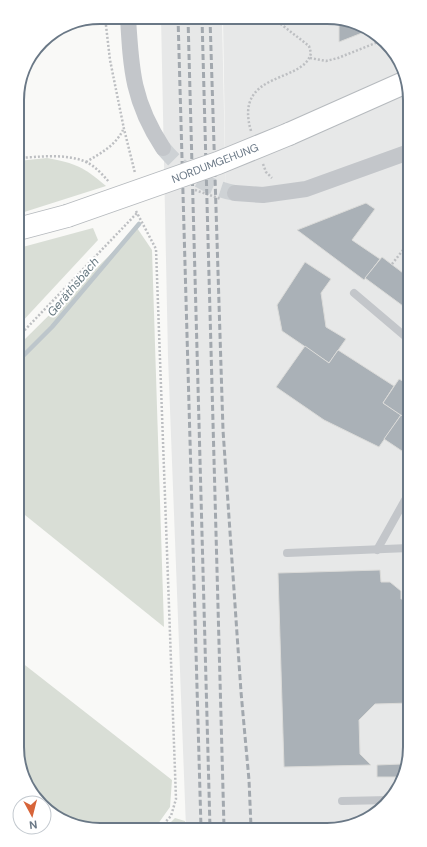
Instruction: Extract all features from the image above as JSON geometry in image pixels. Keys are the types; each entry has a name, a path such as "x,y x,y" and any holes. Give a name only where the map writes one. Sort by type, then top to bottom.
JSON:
{"main road":[{"name":"NORDUMGEHUNG","path":"24,227 67,216 218,163 289,134 402,84"}],"street":[{"path":"128,24 131,59 137,94 150,127 164,148"},
{"path":"236,193 263,196 306,189 403,155"}],"lane":[{"path":"354,292 403,335"},
{"path":"377,550 403,504"},
{"path":"287,553 403,548"},
{"path":"342,801 382,800"}],"path":[{"path":"310,58 326,62 376,43"},
{"path":"86,162 112,146 119,139 124,129"},
{"path":"24,158 50,156 71,158 86,162 98,171 113,187"},
{"path":"133,208 138,214 156,249 176,799 171,816 165,823"},
{"path":"392,264 403,250"}],"shaded area":[{"path":"161,24 222,24 226,205 223,24 332,24 342,25 361,32 384,50 395,66 402,85 403,100 403,752 399,772 393,785 381,801 361,815 352,819 342,822 327,823 186,823 168,357"},
{"path":"47,158 73,164 91,174 106,186 24,212 24,160"},
{"path":"93,228 98,240 24,320 24,247"},
{"path":"137,228 152,250 164,627 24,514 24,340"},
{"path":"24,664 172,780 170,807 159,823 90,822 71,817 62,813 52,806 52,795 42,795 32,781 25,762"},
{"path":"175,818 185,821 185,823 170,823"}],"building":[{"path":"339,25 362,33 339,42"},
{"path":"366,203 375,209 352,240 380,259 364,280 297,230"},
{"path":"382,257 403,273 403,306 365,278"},
{"path":"305,262 331,279 321,293 326,327 346,339 329,363 282,331 277,305"},
{"path":"305,346 329,363 338,350 394,386 383,403 401,415 379,447 324,420 276,387"},
{"path":"399,379 403,381 403,417 383,403"},
{"path":"401,415 403,416 403,452 384,439"},
{"path":"380,570 381,582 390,582 401,591 401,599 403,599 403,703 375,704 359,720 360,754 371,765 284,767 278,573"},
{"path":"401,764 397,777 377,777 377,765"}],"waterway":[{"name":"Geräthsbach","path":"24,355 52,327 139,224"}],"tunnel":[{"path":"163,148 178,164 195,177 214,187 235,193"}],"railway":[{"path":"178,24 201,823"},
{"path":"188,24 210,823"},
{"path":"202,24 224,823"},
{"path":"210,24 223,430 241,692 249,780 251,823"}]}
